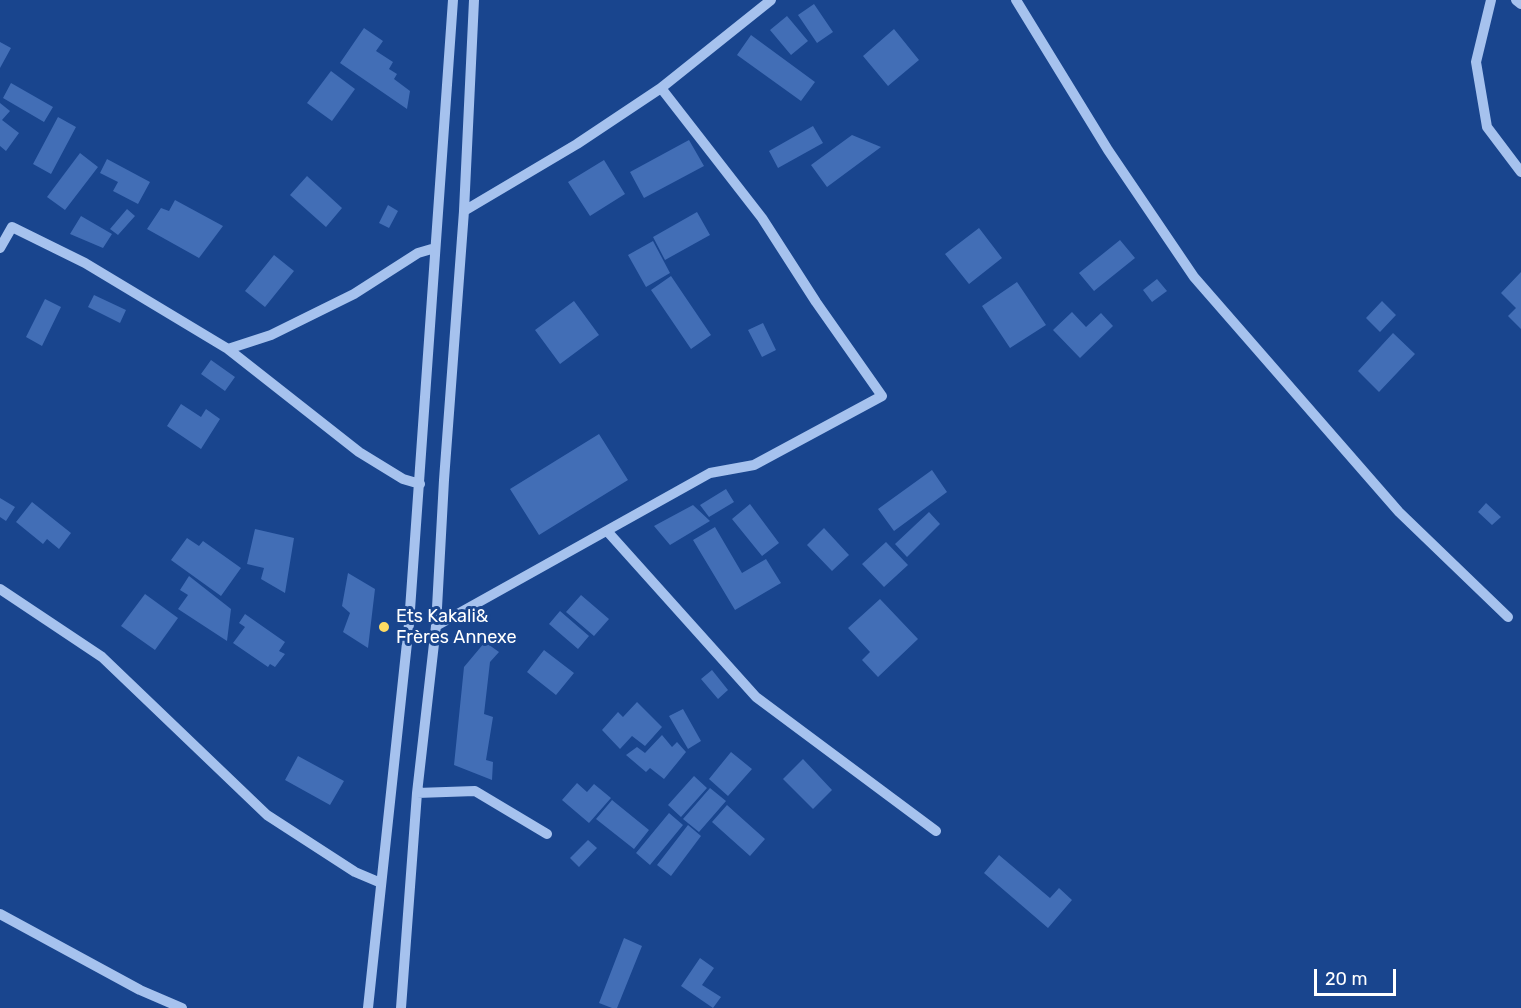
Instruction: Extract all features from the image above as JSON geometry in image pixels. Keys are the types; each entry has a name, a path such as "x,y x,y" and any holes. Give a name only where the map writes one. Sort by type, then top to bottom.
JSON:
{"street":[{"path":"401,1008 417,793 436,627 444,480 464,211 474,0"},
{"path":"464,211 577,144 661,88 771,0"},
{"path":"1016,0 1108,150 1194,278 1399,512 1508,617"},
{"path":"1491,0 1476,62 1487,127 1521,172"},
{"path":"1516,0 1521,4"},
{"path":"368,1008 410,624 451,1"},
{"path":"436,627 710,473 754,465 882,396 816,302 762,218 661,88"},
{"path":"0,248 12,226 85,263 228,349 359,452 404,479 420,483"},
{"path":"228,349 271,336 354,294 418,253 435,248"},
{"path":"607,531 756,697 936,831"},
{"path":"0,589 102,657 267,815 355,872 381,883"},
{"path":"417,793 475,791 547,834"},
{"path":"0,914 140,990 182,1008"}],"building":[{"path":"814,4 833,32 817,43 798,15"},
{"path":"787,16 808,41 791,55 770,30"},
{"path":"364,28 383,41 376,51 393,62 389,69 397,74 394,79 410,91 407,109 340,63"},
{"path":"894,29 919,60 888,86 863,56"},
{"path":"751,35 815,82 801,101 737,55"},
{"path":"0,42 11,48 0,68"},
{"path":"331,71 355,89 332,121 307,103"},
{"path":"11,83 53,107 44,122 3,98"},
{"path":"0,103 10,111 2,120 19,133 6,151 0,146"},
{"path":"58,117 76,127 51,174 33,164"},
{"path":"813,126 823,143 778,168 769,151"},
{"path":"852,135 881,147 827,187 811,165"},
{"path":"689,140 704,166 644,198 630,172"},
{"path":"80,153 98,167 65,210 47,197"},
{"path":"107,159 150,182 138,204 113,191 118,182 100,173"},
{"path":"604,160 625,194 590,216 568,182"},
{"path":"307,176 342,208 326,227 290,195"},
{"path":"175,200 223,226 199,258 147,229 161,208 169,211"},
{"path":"388,205 398,211 389,228 379,223"},
{"path":"127,209 135,216 118,235 110,229"},
{"path":"697,212 710,235 665,260 653,237"},
{"path":"81,216 112,234 103,248 70,234"},
{"path":"979,228 1002,258 969,284 945,254"},
{"path":"1120,240 1135,258 1094,291 1079,273"},
{"path":"653,241 670,273 646,287 628,255"},
{"path":"274,255 294,271 265,307 245,291"},
{"path":"1521,272 1521,329 1508,316 1516,308 1501,293"},
{"path":"671,276 711,335 691,349 651,290"},
{"path":"1157,279 1167,291 1152,302 1143,290"},
{"path":"1017,282 1046,325 1010,348 982,306"},
{"path":"94,295 126,310 120,323 88,307"},
{"path":"45,299 61,307 42,346 26,337"},
{"path":"574,301 599,335 560,364 535,330"},
{"path":"1382,301 1396,315 1380,332 1366,318"},
{"path":"1072,312 1086,327 1101,313 1113,326 1080,358 1053,330"},
{"path":"763,323 776,350 762,357 748,330"},
{"path":"1393,333 1415,354 1379,392 1358,371"},
{"path":"211,360 235,377 225,391 201,374"},
{"path":"181,404 201,417 206,409 220,419 201,449 167,426"},
{"path":"599,434 628,480 539,535 510,489"},
{"path":"932,470 947,492 894,531 878,509"},
{"path":"726,489 734,502 709,517 700,505"},
{"path":"0,498 15,507 6,521 0,517"},
{"path":"32,502 71,533 59,549 47,539 43,544 16,522"},
{"path":"1486,503 1501,517 1492,525 1478,512"},
{"path":"750,504 779,543 762,556 732,519"},
{"path":"693,505 710,521 670,545 654,526"},
{"path":"929,512 940,524 907,557 895,544"},
{"path":"715,527 742,573 766,559 781,583 735,610 693,540"},
{"path":"824,528 849,555 832,571 807,545"},
{"path":"255,529 294,538 285,593 261,579 264,568 247,564"},
{"path":"187,538 199,546 203,541 241,568 221,596 171,560"},
{"path":"886,542 908,565 884,587 862,564"},
{"path":"348,573 375,589 368,648 343,632 350,613 342,606"},
{"path":"189,576 231,609 227,641 178,609 188,595 180,590"},
{"path":"145,594 178,618 155,650 121,626"},
{"path":"581,595 609,619 594,636 566,612"},
{"path":"880,599 918,639 878,677 862,660 870,652 848,628"},
{"path":"560,611 589,636 578,649 549,624"},
{"path":"245,614 285,642 279,651 285,654 275,667 270,664 268,667 233,643 245,627 239,623"},
{"path":"485,642 499,652 490,662 484,714 493,717 486,760 493,762 492,780 454,765 464,667"},
{"path":"544,650 574,673 556,695 527,672"},
{"path":"712,670 728,690 718,699 701,679"},
{"path":"637,702 662,727 645,746 632,736 620,749 602,730 618,712 623,717"},
{"path":"683,709 701,741 688,749 669,716"},
{"path":"662,735 672,747 677,742 686,752 664,779 650,768 646,772 626,755 637,747 645,753"},
{"path":"731,752 752,769 728,796 709,779"},
{"path":"298,756 344,781 330,805 285,780"},
{"path":"803,759 832,790 813,809 783,779"},
{"path":"694,776 707,788 681,817 668,805"},
{"path":"577,783 587,792 594,784 611,798 589,823 562,800"},
{"path":"710,788 726,801 699,832 683,819"},
{"path":"612,800 649,830 634,849 596,819"},
{"path":"727,805 765,839 750,856 712,822"},
{"path":"669,813 683,825 650,865 636,853"},
{"path":"688,825 701,836 671,876 657,865"},
{"path":"588,840 597,848 579,867 570,858"},
{"path":"999,855 1050,898 1059,888 1072,900 1048,928 984,873"},
{"path":"624,938 642,946 617,1008 612,1008 599,1003"},
{"path":"700,958 714,968 702,985 721,997 713,1008 681,986"}],"place":[{"name":"Ets Kakali& Frères Annexe","path":"384,627"}]}
